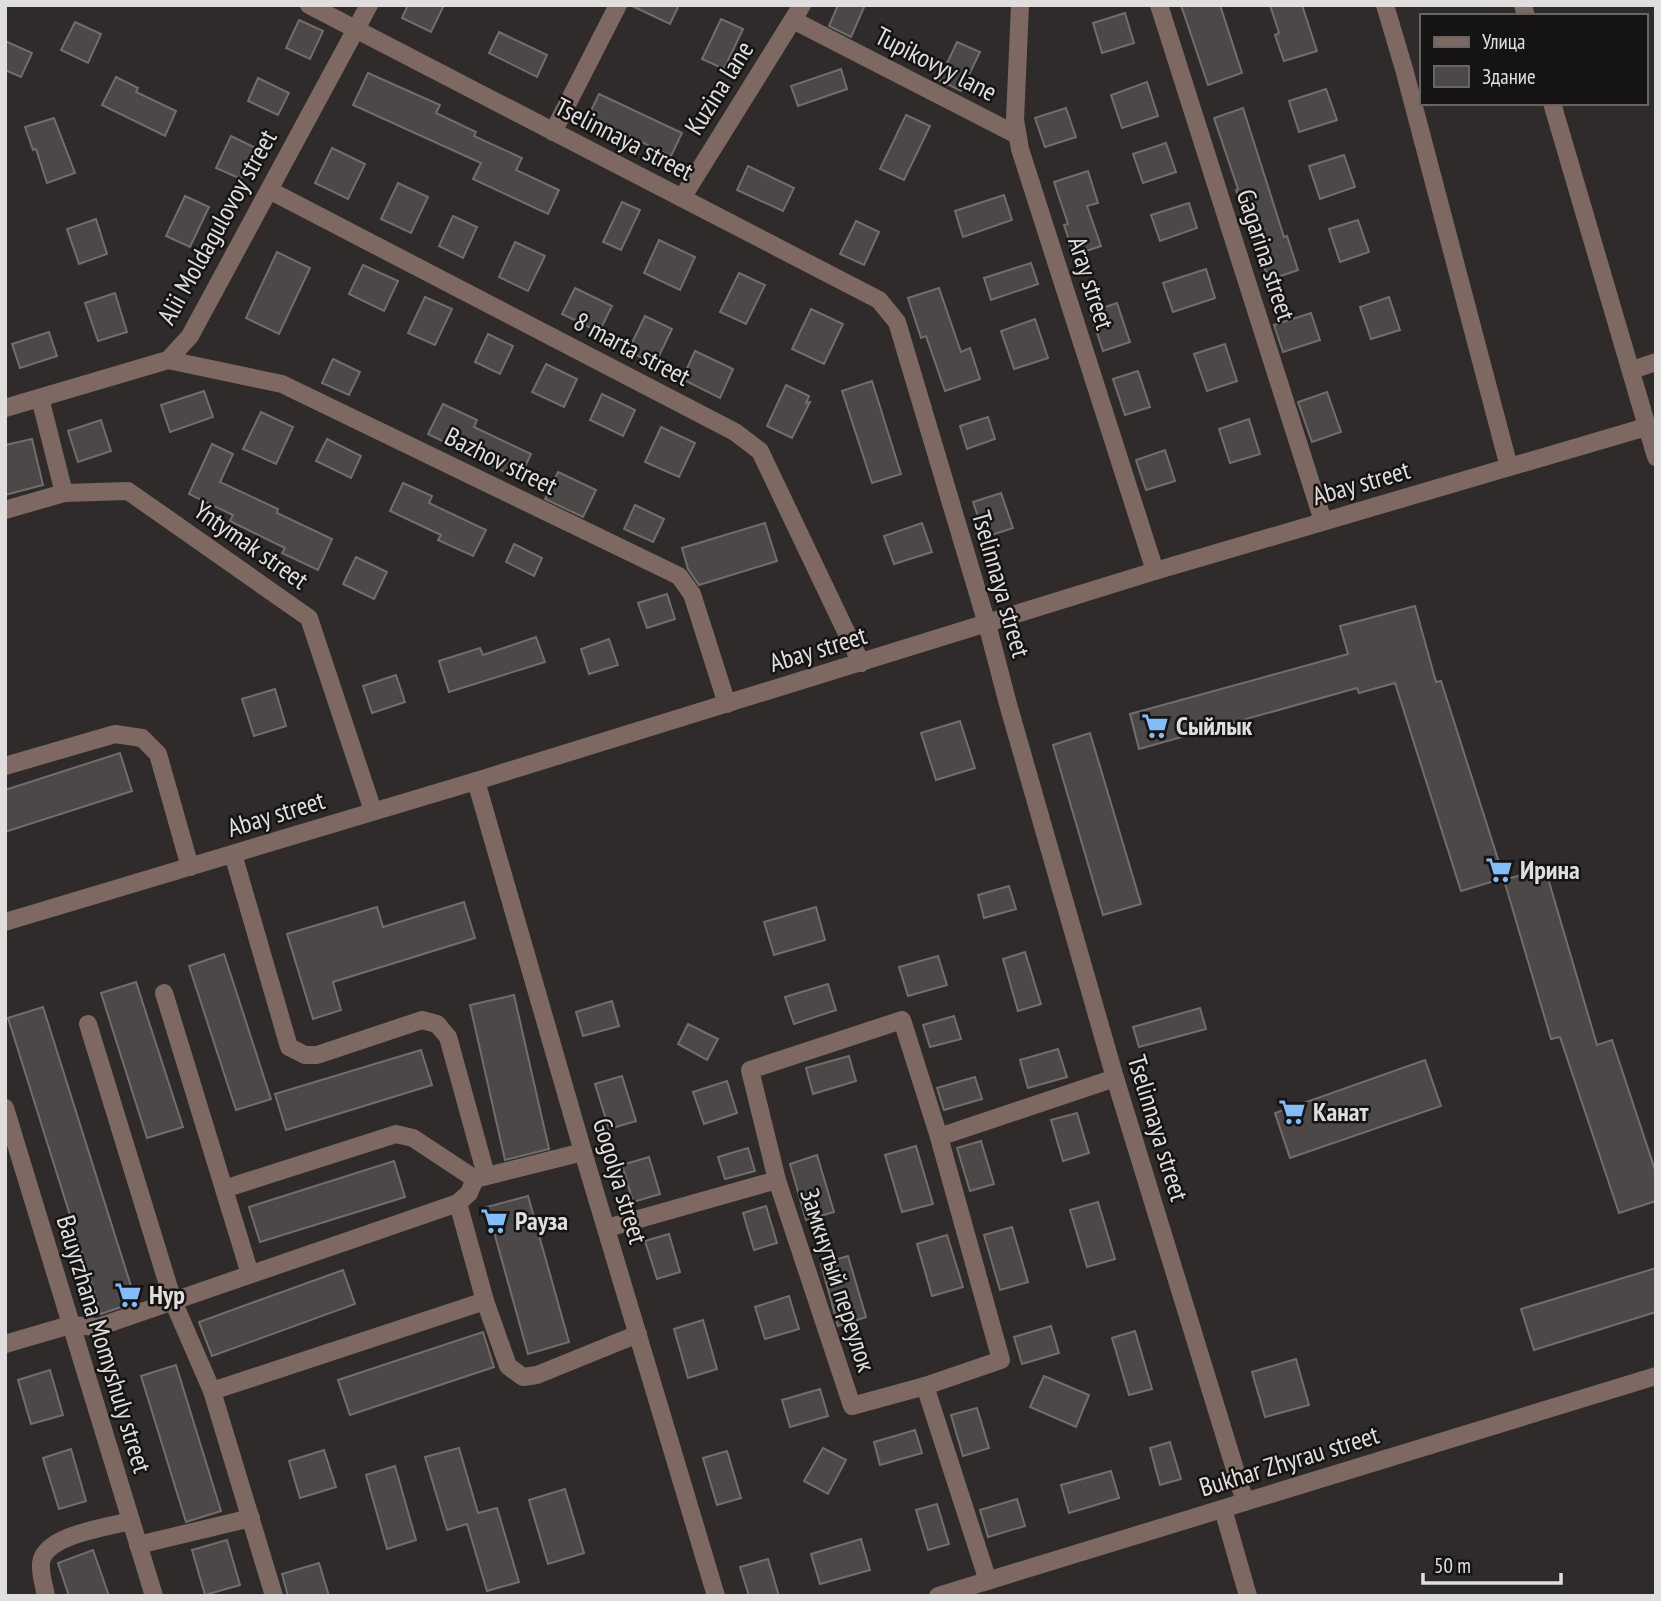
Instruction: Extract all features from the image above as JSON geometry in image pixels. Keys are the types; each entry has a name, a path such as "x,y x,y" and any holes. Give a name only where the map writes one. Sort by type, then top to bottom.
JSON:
{"street":[{"name":"Tselinnaya street","path":"309,5 879,300 897,322 987,624 1115,1078 1245,1502"},
{"name":"Alii Moldagulovoy street","path":"5,408 168,360 190,336 369,5"},
{"path":"553,132 618,5"},
{"name":"Aray street","path":"1020,5 1015,120 1017,135 1155,571"},
{"name":"Gagarina street","path":"1159,5 1323,521"},
{"path":"1385,5 1509,467"},
{"name":"Tupikovyy lane","path":"797,13 1017,135"},
{"name":"Kuzina lane","path":"682,198 797,13"},
{"path":"1553,105 1656,457"},
{"name":"8 marta street","path":"269,190 735,432 760,451 861,663"},
{"name":"Bazhov street","path":"168,360 282,384 679,576 692,594 727,704"},
{"path":"1632,370 1656,362"},
{"path":"40,398 64,493"},
{"name":"Abay street","path":"5,922 476,781 1155,571 1646,427"},
{"name":"Yntymak street","path":"5,510 64,493 128,491 309,618 373,811"},
{"path":"5,766 115,734 142,738 158,754 190,867"},
{"name":"Gogolya street","path":"476,781 583,1152 716,1596"},
{"path":"233,854 289,1046 305,1055 317,1055 422,1020 437,1024 447,1037 481,1177"},
{"path":"163,993 250,1274"},
{"name":"Замкнутый переулок","path":"902,1020 939,1138 1001,1360 926,1386 852,1406 777,1180 750,1070 902,1020"},
{"path":"89,1024 173,1301 212,1391 274,1596"},
{"path":"939,1138 1115,1078"},
{"name":"Bauyrzhana Momyshuly street","path":"5,1108 154,1596"},
{"path":"224,1189 396,1134 413,1138 481,1177"},
{"path":"5,1344 70,1325 98,1327 458,1203 481,1177 583,1152"},
{"name":"Замкнутый переулок","path":"607,1228 777,1180"},
{"path":"458,1203 485,1301 508,1366 523,1377 537,1375 638,1334"},
{"path":"212,1391 485,1301"},
{"name":"Bukhar Zhyrau street","path":"938,1596 1656,1376"},
{"path":"926,1386 988,1581"},
{"path":"1223,1509 1248,1596"},
{"path":"138,1545 251,1518"},
{"path":"47,1596 41,1577 41,1560 50,1548 61,1539 131,1521"}],"building":[{"path":"408,5 444,5 431,32 402,18"},
{"path":"630,5 679,5 670,24"},
{"path":"838,5 865,5 851,37 829,26"},
{"path":"1181,5 1220,5 1242,73 1208,85"},
{"path":"1270,5 1302,5 1317,51 1284,61 1275,35 1279,33"},
{"path":"1125,13 1134,43 1102,53 1093,23"},
{"path":"721,19 743,29 724,69 702,59"},
{"path":"299,20 323,31 310,59 286,48"},
{"path":"75,22 101,34 88,63 61,50"},
{"path":"499,32 547,55 537,77 489,53"},
{"path":"5,41 32,53 21,77 5,70"},
{"path":"957,42 980,52 961,91 939,80"},
{"path":"841,69 847,89 798,106 791,86"},
{"path":"368,73 440,105 436,113 476,132 474,136 522,158 516,170 559,190 548,214 473,179 481,163 353,105"},
{"path":"116,77 138,88 136,92 176,111 165,136 102,105"},
{"path":"258,78 289,93 278,115 248,101"},
{"path":"1147,82 1158,116 1122,128 1111,95"},
{"path":"1326,89 1337,120 1299,132 1289,101"},
{"path":"599,94 682,133 671,156 588,117"},
{"path":"1066,108 1076,137 1045,147 1035,118"},
{"path":"1243,108 1284,237 1287,236 1298,270 1269,280 1236,190 1238,189 1214,118"},
{"path":"906,115 930,126 904,180 880,169"},
{"path":"54,118 75,173 47,183 36,149 33,150 25,127"},
{"path":"231,136 256,148 241,179 216,168"},
{"path":"1166,143 1176,172 1143,183 1133,154"},
{"path":"332,148 365,164 348,199 315,183"},
{"path":"1344,155 1355,187 1320,199 1309,166"},
{"path":"748,166 794,188 783,211 737,190"},
{"path":"1088,171 1098,203 1087,206 1101,246 1074,255 1064,225 1068,224 1054,182"},
{"path":"398,183 428,197 411,233 381,219"},
{"path":"1004,195 1012,220 963,237 955,211"},
{"path":"185,196 209,207 190,247 166,236"},
{"path":"622,202 640,210 621,250 603,242"},
{"path":"1189,203 1197,228 1160,241 1151,215"},
{"path":"453,216 477,227 463,258 439,246"},
{"path":"96,219 107,254 79,264 67,229"},
{"path":"1358,220 1369,252 1340,262 1329,229"},
{"path":"856,221 879,232 864,265 840,254"},
{"path":"659,240 695,257 680,290 644,273"},
{"path":"515,242 545,256 528,291 499,277"},
{"path":"277,252 310,268 279,334 246,318"},
{"path":"1031,263 1038,284 991,300 984,278"},
{"path":"363,265 398,281 384,311 349,294"},
{"path":"1206,269 1215,298 1173,312 1163,283"},
{"path":"739,273 765,285 746,324 720,312"},
{"path":"575,288 612,306 599,332 562,314"},
{"path":"939,288 961,352 970,348 980,379 945,391 926,336 921,338 908,298"},
{"path":"115,293 127,332 98,341 85,303"},
{"path":"425,297 452,309 435,345 408,333"},
{"path":"1389,297 1400,330 1371,339 1360,307"},
{"path":"1117,303 1130,342 1103,351 1090,312"},
{"path":"811,309 843,324 824,364 792,349"},
{"path":"1311,313 1320,340 1283,352 1274,325"},
{"path":"645,316 672,329 655,364 628,351"},
{"path":"1035,319 1048,358 1014,369 1001,331"},
{"path":"49,332 57,356 20,368 12,344"},
{"path":"488,334 513,346 500,374 475,362"},
{"path":"1225,344 1237,381 1207,391 1194,354"},
{"path":"695,351 733,369 720,398 682,379"},
{"path":"333,359 360,372 349,395 322,383"},
{"path":"546,364 577,379 564,407 532,392"},
{"path":"1138,371 1150,407 1125,415 1113,379"},
{"path":"872,381 901,474 872,483 842,391"},
{"path":"786,385 809,396 806,403 810,402 792,438 767,426"},
{"path":"204,391 213,417 170,432 161,405"},
{"path":"1327,392 1341,432 1312,442 1298,402"},
{"path":"602,394 635,410 623,436 590,420"},
{"path":"443,404 477,420 474,427 531,454 519,479 428,434"},
{"path":"261,412 293,427 276,464 243,449"},
{"path":"988,417 995,439 967,449 960,426"},
{"path":"1249,419 1260,454 1230,463 1219,429"},
{"path":"101,420 111,451 78,462 68,431"},
{"path":"661,427 695,443 679,477 645,462"},
{"path":"32,439 43,485 5,495 5,445"},
{"path":"327,439 361,456 351,478 316,461"},
{"path":"212,444 233,454 220,482 278,509 277,513 332,539 318,570 282,553 285,548 230,521 233,515 189,494"},
{"path":"1165,450 1175,481 1146,490 1136,460"},
{"path":"558,472 596,490 583,517 545,499"},
{"path":"403,483 432,496 429,503 486,530 473,556 438,540 441,535 390,511"},
{"path":"1001,493 1013,528 985,537 973,502"},
{"path":"635,505 664,519 653,542 624,529"},
{"path":"765,523 777,561 699,585 688,569 682,548"},
{"path":"922,523 932,552 894,564 884,536"},
{"path":"514,544 542,558 534,576 506,562"},
{"path":"356,557 387,572 374,599 343,584"},
{"path":"667,594 675,619 647,628 638,603"},
{"path":"1415,606 1436,682 1441,681 1504,878 1461,891 1395,683 1359,693 1357,688 1139,749 1130,714 1348,654 1340,626"},
{"path":"536,637 545,662 449,692 439,661 480,648 483,655"},
{"path":"609,639 618,665 589,674 581,649"},
{"path":"396,675 405,702 372,713 363,686"},
{"path":"275,689 286,726 254,736 242,699"},
{"path":"960,721 975,768 936,780 921,733"},
{"path":"1090,733 1141,904 1103,915 1053,745"},
{"path":"120,753 132,791 5,832 5,790"},
{"path":"1545,868 1597,1045 1612,1040 1656,1173 1656,1201 1619,1213 1560,1037 1551,1039 1504,880"},
{"path":"1009,886 1016,909 984,918 978,895"},
{"path":"464,902 475,938 333,982 341,1010 313,1019 287,934 377,907 383,927"},
{"path":"816,907 825,940 774,955 764,922"},
{"path":"1025,952 1041,1004 1018,1011 1003,959"},
{"path":"224,954 271,1099 236,1110 189,966"},
{"path":"938,956 947,985 908,996 899,967"},
{"path":"136,982 183,1127 147,1138 101,993"},
{"path":"828,984 836,1010 794,1024 785,997"},
{"path":"514,995 549,1149 505,1160 470,1005"},
{"path":"612,1001 619,1026 583,1036 576,1012"},
{"path":"43,1007 136,1302 101,1314 8,1018"},
{"path":"1200,1008 1206,1029 1139,1047 1133,1027"},
{"path":"954,1016 961,1039 930,1047 923,1025"},
{"path":"688,1024 718,1039 707,1060 678,1044"},
{"path":"1058,1049 1067,1077 1028,1088 1020,1060"},
{"path":"421,1050 432,1085 286,1130 275,1094"},
{"path":"849,1056 856,1081 813,1094 806,1068"},
{"path":"1425,1060 1441,1106 1290,1158 1275,1113"},
{"path":"622,1076 636,1121 609,1129 595,1084"},
{"path":"975,1077 982,1099 944,1110 937,1088"},
{"path":"727,1081 737,1113 704,1124 693,1092"},
{"path":"1077,1113 1089,1153 1063,1161 1051,1120"},
{"path":"981,1141 994,1184 970,1191 957,1148"},
{"path":"916,1146 933,1204 902,1212 885,1155"},
{"path":"748,1148 755,1171 725,1179 718,1157"},
{"path":"817,1155 834,1212 806,1220 790,1164"},
{"path":"649,1157 660,1194 633,1202 622,1165"},
{"path":"394,1161 405,1197 260,1242 249,1207"},
{"path":"528,1196 569,1342 528,1354 487,1207"},
{"path":"1098,1202 1115,1259 1087,1267 1070,1210"},
{"path":"766,1206 777,1243 754,1250 743,1213"},
{"path":"1012,1227 1028,1282 1000,1290 984,1235"},
{"path":"669,1234 680,1272 657,1279 645,1241"},
{"path":"947,1235 963,1287 932,1296 917,1244"},
{"path":"848,1256 866,1317 838,1326 821,1264"},
{"path":"1656,1268 1656,1312 1534,1350 1521,1309"},
{"path":"343,1270 355,1304 212,1356 199,1322"},
{"path":"789,1296 799,1329 765,1339 755,1307"},
{"path":"703,1320 717,1369 688,1378 674,1329"},
{"path":"1051,1326 1059,1353 1022,1364 1014,1337"},
{"path":"1135,1331 1152,1389 1129,1395 1112,1338"},
{"path":"483,1332 494,1367 350,1415 338,1380"},
{"path":"1296,1359 1309,1405 1265,1417 1252,1372"},
{"path":"176,1365 221,1511 186,1522 141,1376"},
{"path":"50,1370 63,1415 31,1424 18,1380"},
{"path":"1044,1376 1089,1395 1076,1427 1030,1407"},
{"path":"820,1389 828,1416 790,1427 782,1400"},
{"path":"977,1408 989,1448 963,1456 951,1415"},
{"path":"915,1430 922,1453 880,1465 874,1442"},
{"path":"1170,1442 1181,1479 1160,1485 1150,1448"},
{"path":"459,1448 478,1513 497,1508 519,1582 487,1591 467,1524 447,1530 425,1457"},
{"path":"823,1448 846,1460 828,1494 804,1481"},
{"path":"71,1449 86,1501 59,1509 43,1458"},
{"path":"324,1450 336,1487 300,1498 289,1461"},
{"path":"727,1451 741,1498 717,1505 703,1458"},
{"path":"395,1466 416,1540 387,1549 366,1475"},
{"path":"1111,1471 1119,1498 1069,1513 1061,1485"},
{"path":"565,1489 584,1553 548,1564 529,1500"},
{"path":"1017,1499 1025,1526 988,1537 980,1510"},
{"path":"937,1504 949,1544 928,1550 916,1510"},
{"path":"861,1539 870,1570 820,1584 811,1554"},
{"path":"227,1540 240,1585 205,1595 192,1550"},
{"path":"93,1550 109,1596 69,1596 58,1563"},
{"path":"768,1559 779,1596 749,1596 740,1567"},
{"path":"319,1563 329,1596 288,1596 282,1574"}],"place":[{"name":"Сыйлык","path":"1155,726"},
{"name":"Ирина","path":"1499,870"},
{"name":"Канат","path":"1292,1112"},
{"name":"Рауза","path":"494,1221"},
{"name":"Нур","path":"128,1295"}]}
